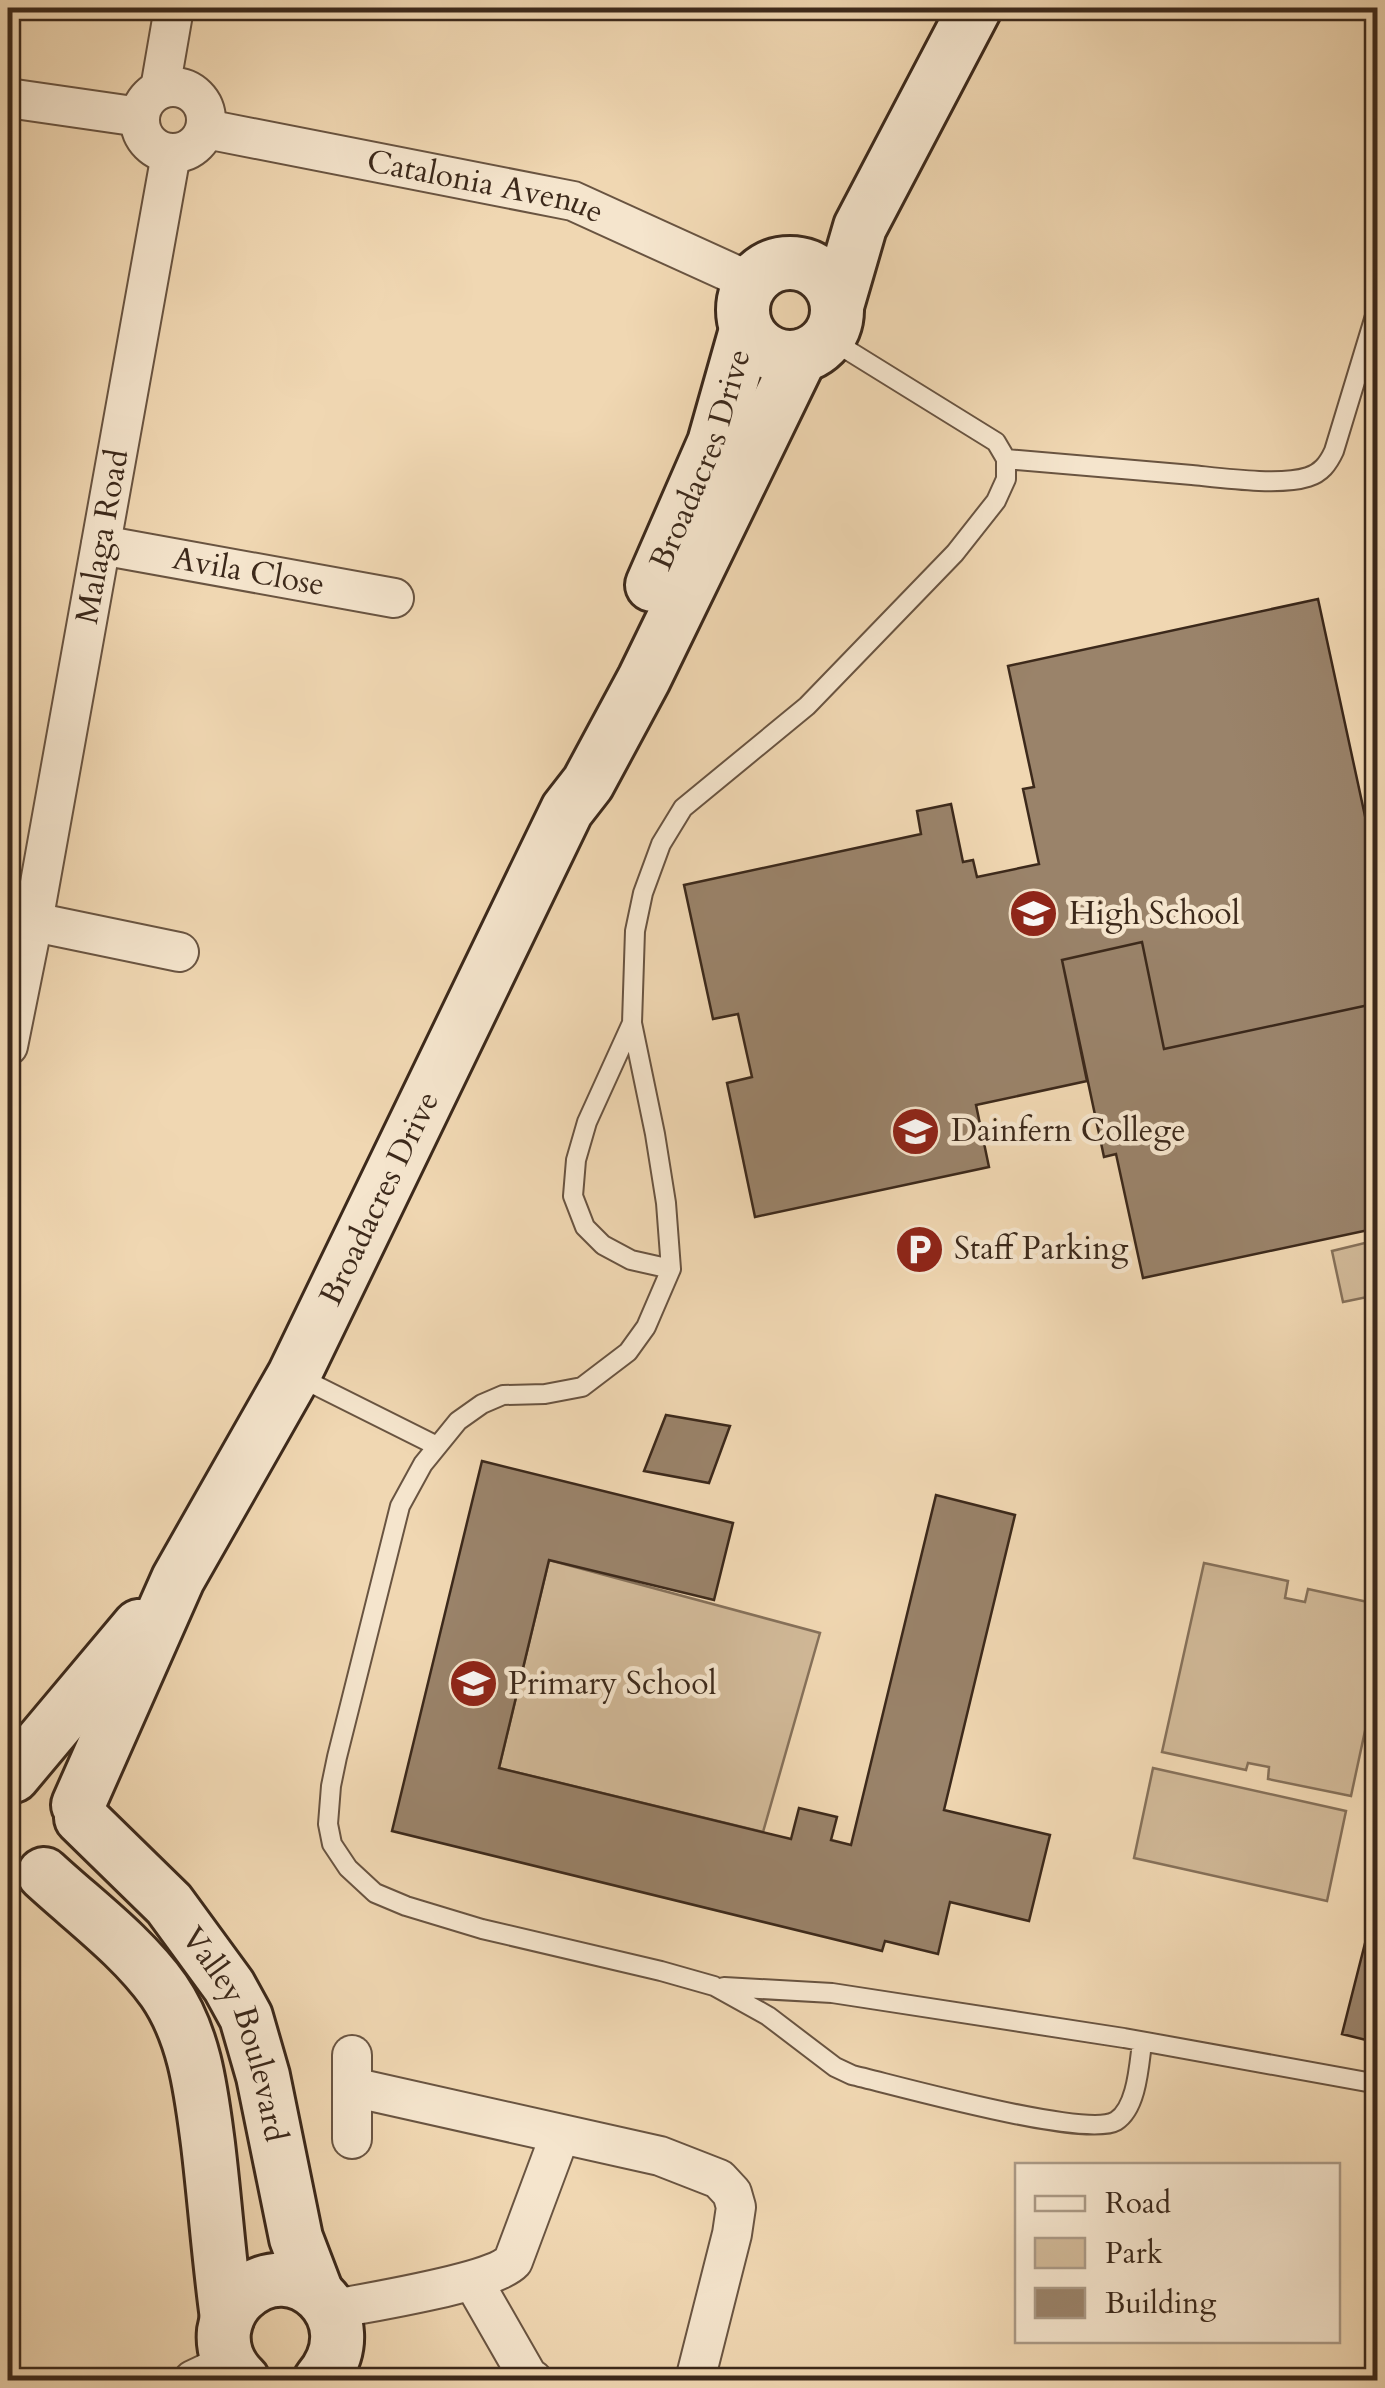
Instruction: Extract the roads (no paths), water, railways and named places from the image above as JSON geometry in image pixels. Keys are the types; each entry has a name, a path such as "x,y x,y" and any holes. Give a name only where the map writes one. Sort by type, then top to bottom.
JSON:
{"street":[{"path":"8,98 150,103 174,86 189,90 200,100 206,114 206,129 199,142 186,151 172,154 158,150 141,131 150,103 174,8"},
{"name":"Broadacres Drive","path":"79,1811 178,1579 294,1374 567,810 588,783 644,679 822,333 860,228 976,8"},
{"name":"Catalonia Avenue","path":"206,129 574,201 764,291"},
{"name":"Malaga Road","path":"8,1046 20,919 101,545 172,154"},
{"path":"764,291 860,228"},
{"path":"764,291 810,267 824,276 833,290 822,333"},
{"name":"Broadacres Drive","path":"764,291 756,344 785,358 822,333"},
{"name":"Broadacres Drive","path":"567,810 594,720 714,443 764,291"},
{"name":"Avila Close","path":"101,545 394,598"},
{"path":"20,919 179,952"},
{"name":"Broadacres Drive","path":"10,1777 178,1579"},
{"name":"Broadacres Drive","path":"10,1777 28,1772 58,1781 70,1792 79,1811 80,1832 68,1859 57,1868 26,1872"},
{"name":"Valley Boulevard","path":"79,1811 169,1904 229,1986 246,2017 263,2076 296,2238 329,2311 350,2380"},
{"name":"Valley Boulevard","path":"26,1872 128,1950 164,1992 187,2032 201,2090 216,2209 223,2361"},
{"path":"150,1975 192,1935"},
{"path":"352,2139 352,2071 560,2135 660,2156 719,2179 732,2192 736,2207 695,2380"},
{"path":"329,2311 473,2281 507,2268 560,2135"},
{"path":"223,2361 236,2302 266,2282 284,2280 302,2284 329,2311 337,2349 320,2380"},
{"path":"473,2281 533,2380"}],"lane":[{"path":"1006,459 1250,481 1299,480 1311,476 1320,471 1334,451 1378,306"},
{"path":"822,333 996,442 1006,459 1006,479 996,501 955,554 807,706 683,808 661,844 643,893 635,931 632,1023 655,1134 671,1269 646,1327 628,1352 582,1388 503,1396 482,1404 458,1421 423,1464 400,1506 331,1786 328,1824 332,1844 348,1868 375,1893 406,1906 482,1929 714,1986 832,1993 1124,2038 1378,2084"},
{"path":"632,1023 587,1122 576,1160 573,1196 585,1227 603,1245 631,1260 671,1269"},
{"path":"294,1374 438,1446"},
{"path":"714,1986 768,2016 834,2067 852,2075 1014,2114 1098,2126 1117,2120 1127,2108 1136,2086 1142,2043"}],"place":[{"name":"High School","path":"1034,914"},
{"name":"Dainfern College","path":"916,1131"},
{"name":"Staff Parking","path":"919,1249"},
{"name":"Primary School","path":"473,1684"}]}
